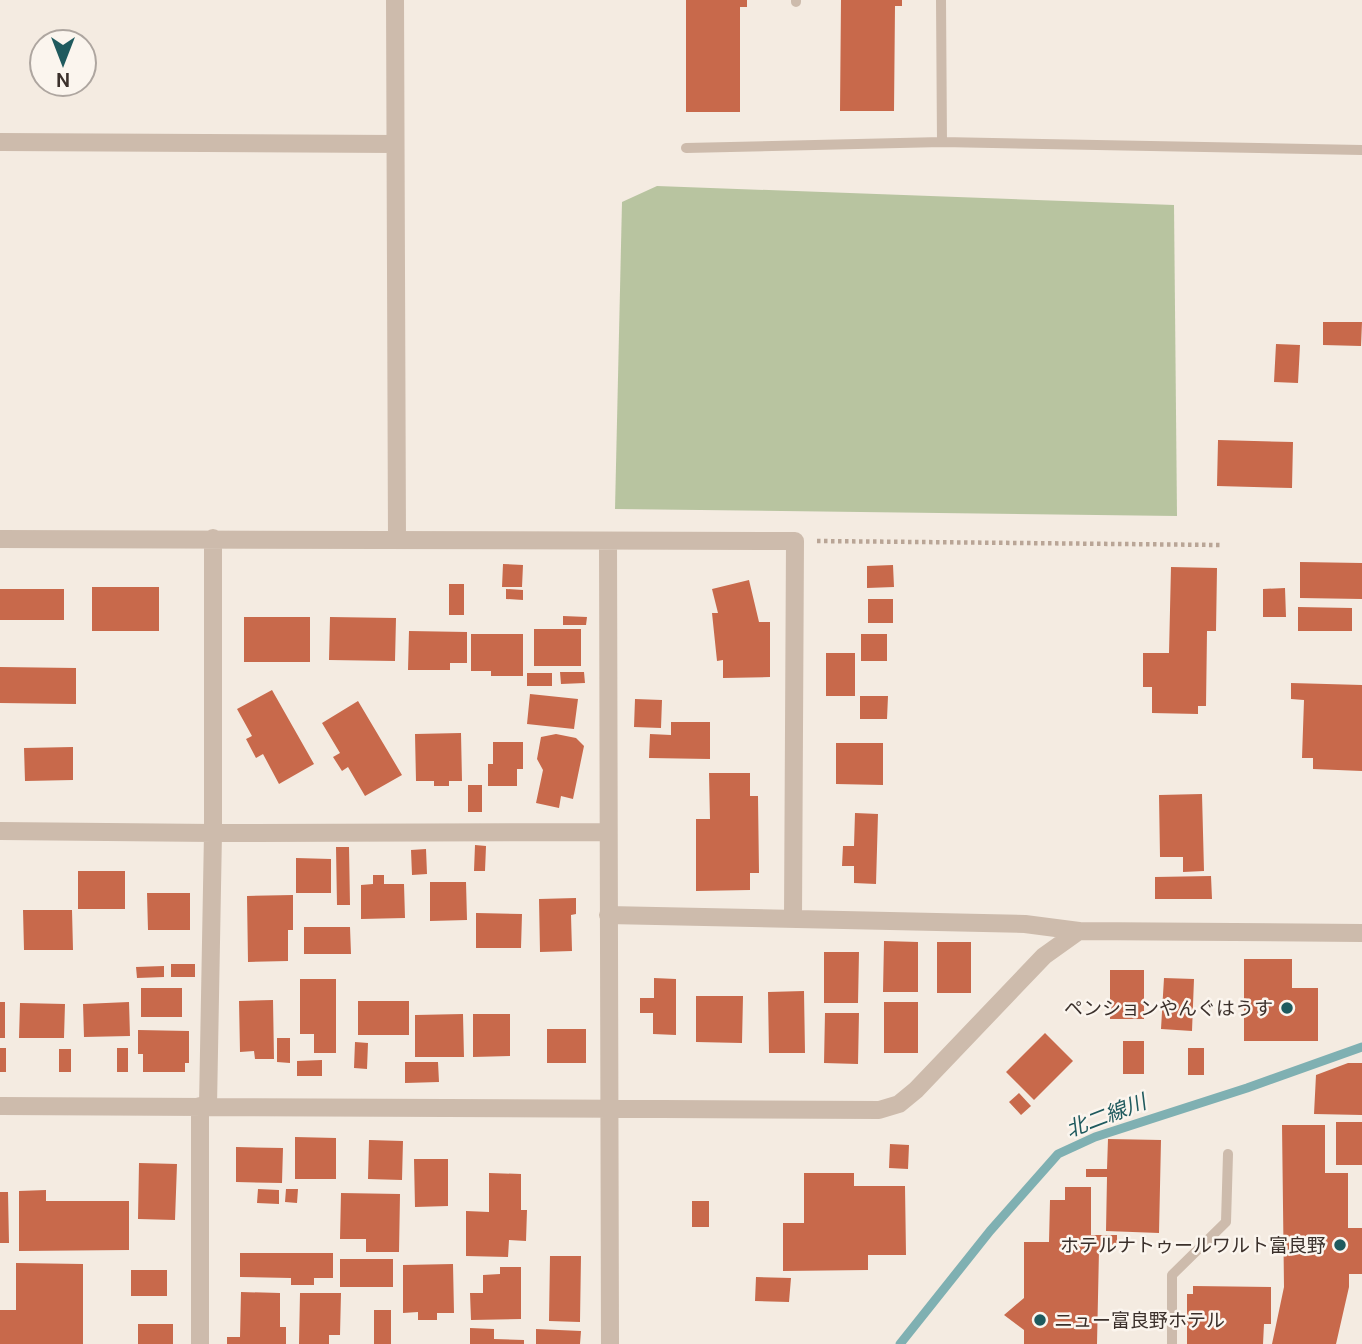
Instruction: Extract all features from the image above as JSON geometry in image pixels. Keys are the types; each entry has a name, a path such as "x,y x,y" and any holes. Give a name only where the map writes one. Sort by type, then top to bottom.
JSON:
{"street":[{"path":"395,0 397,540"},
{"path":"0,142 395,144"},
{"path":"200,1344 213,833 213,538"},
{"path":"0,539 795,541 793,918"},
{"path":"608,542 610,1344"},
{"path":"0,831 608,832"},
{"path":"608,915 1025,924 1079,931 1362,933"},
{"path":"0,1106 879,1110 899,1104 916,1090 1044,956 1079,931"}],"lane":[{"path":"941,0 942,142"},
{"path":"686,148 942,142 1362,150"},
{"path":"1172,1344 1172,1275 1226,1222 1228,1154"}],"path":[{"path":"795,541 1221,545"}],"green space":[{"path":"657,186 1174,205 1177,516 615,509 622,202"}],"building":[{"path":"686,0 747,0 747,7 740,7 740,112 686,112"},
{"path":"841,0 902,0 902,6 895,6 894,111 840,111"},
{"path":"1323,322 1362,322 1361,346 1323,345"},
{"path":"1276,344 1300,345 1298,383 1274,382"},
{"path":"1218,440 1293,442 1292,488 1217,486"},
{"path":"1300,562 1362,563 1362,599 1300,598"},
{"path":"503,564 523,565 522,587 502,587"},
{"path":"893,565 894,587 867,588 867,566"},
{"path":"1171,567 1217,568 1216,631 1207,631 1206,706 1198,706 1198,714 1152,713 1152,687 1143,687 1143,653 1169,653"},
{"path":"749,580 759,622 770,622 770,677 723,678 723,660 717,661 712,613 718,613 712,589"},
{"path":"449,584 464,584 464,615 449,615"},
{"path":"92,587 159,587 159,631 92,631"},
{"path":"1285,588 1286,617 1263,617 1263,589"},
{"path":"0,589 64,589 64,620 0,620"},
{"path":"506,589 523,590 523,600 506,599"},
{"path":"868,599 893,599 893,623 868,623"},
{"path":"1298,607 1352,608 1352,631 1298,631"},
{"path":"563,616 587,617 586,625 563,625"},
{"path":"244,617 310,617 310,662 244,662"},
{"path":"330,617 396,618 395,661 329,660"},
{"path":"534,629 581,629 581,666 534,666"},
{"path":"409,631 467,632 467,663 450,663 450,670 408,670"},
{"path":"471,634 523,634 523,676 491,676 491,671 471,671"},
{"path":"861,634 887,634 887,661 861,661"},
{"path":"826,653 855,653 855,696 826,696"},
{"path":"0,667 76,668 76,704 0,703"},
{"path":"560,672 584,672 585,683 561,684"},
{"path":"527,673 552,673 552,686 527,686"},
{"path":"1291,683 1362,685 1362,771 1313,769 1313,758 1302,758 1304,700 1291,699"},
{"path":"272,690 314,764 279,784 263,754 256,758 246,739 252,736 237,709"},
{"path":"530,694 578,699 574,729 527,724"},
{"path":"860,696 888,696 887,719 860,719"},
{"path":"635,699 662,700 661,728 634,727"},
{"path":"358,701 402,775 365,796 348,767 342,771 333,757 340,753 322,723"},
{"path":"671,722 710,722 710,759 649,758 650,734 671,735"},
{"path":"461,733 462,781 449,781 449,786 434,786 434,781 416,781 415,734"},
{"path":"556,734 576,738 584,746 573,799 561,796 559,808 536,803 543,770 537,759 541,737"},
{"path":"493,742 523,742 523,769 517,769 517,786 488,786 488,764 493,764"},
{"path":"836,743 883,743 883,785 836,784"},
{"path":"73,747 73,780 25,781 24,748"},
{"path":"709,773 750,773 750,796 758,796 759,873 750,873 750,890 696,891 696,819 710,819"},
{"path":"468,785 482,785 482,812 468,812"},
{"path":"1202,794 1204,871 1183,872 1183,857 1160,857 1159,795"},
{"path":"855,813 878,814 876,884 854,883 854,866 842,866 843,846 854,846"},
{"path":"475,845 486,846 485,871 474,871"},
{"path":"336,847 349,847 350,905 337,905"},
{"path":"426,849 427,874 412,875 411,850"},
{"path":"296,858 331,859 331,893 296,893"},
{"path":"78,871 125,871 125,909 78,909"},
{"path":"373,875 384,875 384,884 404,884 405,918 361,919 361,885 373,884"},
{"path":"1211,876 1212,899 1155,899 1155,877"},
{"path":"430,882 466,882 467,920 430,921"},
{"path":"147,893 190,893 190,930 148,930"},
{"path":"293,895 293,930 288,930 288,961 248,962 247,896"},
{"path":"576,898 576,914 571,915 572,951 540,952 539,899"},
{"path":"23,910 72,910 73,950 24,950"},
{"path":"476,913 522,914 521,948 476,948"},
{"path":"304,927 350,927 351,954 304,954"},
{"path":"884,941 918,942 918,992 883,992"},
{"path":"937,942 971,942 971,993 937,993"},
{"path":"824,952 859,952 858,1003 824,1003"},
{"path":"1244,959 1292,959 1292,988 1318,988 1318,1041 1244,1041"},
{"path":"171,964 195,964 195,977 171,977"},
{"path":"164,966 164,977 137,978 136,967"},
{"path":"1110,970 1144,970 1144,1019 1110,1019"},
{"path":"654,978 676,979 676,1035 653,1034 653,1013 640,1013 640,998 654,998"},
{"path":"1164,978 1194,979 1192,1031 1161,1029"},
{"path":"300,979 336,979 336,1053 314,1053 314,1034 300,1034"},
{"path":"141,988 182,988 182,1017 141,1017"},
{"path":"804,991 805,1053 769,1053 768,992"},
{"path":"696,996 743,996 742,1043 696,1042"},
{"path":"273,1000 274,1059 255,1059 254,1051 240,1052 239,1001"},
{"path":"358,1001 409,1001 409,1035 358,1035"},
{"path":"0,1002 5,1002 5,1038 0,1038"},
{"path":"129,1002 130,1036 84,1037 83,1004"},
{"path":"884,1002 918,1002 918,1053 884,1053"},
{"path":"20,1003 65,1004 64,1038 19,1038"},
{"path":"825,1013 859,1013 858,1064 824,1063"},
{"path":"463,1014 464,1057 415,1057 415,1015"},
{"path":"473,1014 510,1014 510,1056 473,1057"},
{"path":"547,1029 586,1029 586,1063 547,1063"},
{"path":"138,1030 189,1031 189,1063 185,1063 185,1072 143,1072 143,1054 138,1054"},
{"path":"1045,1033 1073,1061 1034,1100 1006,1072"},
{"path":"277,1038 290,1038 290,1063 277,1062"},
{"path":"1123,1041 1144,1041 1144,1074 1123,1074"},
{"path":"355,1042 368,1043 367,1069 354,1068"},
{"path":"0,1048 6,1048 6,1072 0,1072"},
{"path":"117,1048 128,1048 128,1072 117,1072"},
{"path":"1188,1048 1204,1048 1204,1075 1188,1075"},
{"path":"59,1049 71,1049 71,1072 59,1072"},
{"path":"322,1060 322,1076 297,1076 297,1061"},
{"path":"405,1062 438,1062 439,1082 405,1083"},
{"path":"1348,1063 1362,1063 1362,1115 1314,1114 1316,1075"},
{"path":"1019,1093 1031,1106 1021,1115 1009,1102"},
{"path":"1336,1122 1362,1122 1362,1165 1336,1165"},
{"path":"1282,1125 1325,1125 1325,1173 1348,1173 1348,1228 1362,1228 1362,1274 1349,1274 1349,1287 1336,1344 1272,1344 1284,1287"},
{"path":"295,1137 336,1138 336,1179 295,1179"},
{"path":"1108,1139 1161,1140 1159,1233 1106,1231 1107,1177 1086,1177 1086,1169 1107,1169"},
{"path":"369,1140 403,1141 402,1180 368,1179"},
{"path":"890,1144 909,1145 908,1169 889,1168"},
{"path":"236,1147 283,1148 282,1183 236,1182"},
{"path":"414,1159 448,1159 448,1206 415,1207"},
{"path":"139,1163 177,1164 175,1220 138,1219"},
{"path":"489,1173 521,1174 521,1210 527,1210 526,1241 509,1240 508,1257 466,1256 466,1211 489,1212"},
{"path":"804,1173 854,1173 854,1186 905,1186 906,1255 868,1255 868,1270 783,1271 783,1223 804,1223"},
{"path":"1065,1187 1091,1187 1091,1235 1117,1235 1117,1250 1099,1250 1097,1344 1024,1344 1024,1330 1004,1315 1024,1298 1024,1242 1049,1242 1050,1200 1065,1200"},
{"path":"258,1189 279,1190 279,1204 257,1203"},
{"path":"286,1189 298,1189 297,1203 285,1202"},
{"path":"46,1190 46,1201 129,1201 129,1250 19,1251 19,1191"},
{"path":"0,1192 8,1192 9,1243 0,1243"},
{"path":"341,1193 400,1194 399,1252 366,1252 366,1239 340,1239"},
{"path":"692,1201 709,1201 709,1227 692,1227"},
{"path":"240,1253 333,1253 333,1278 314,1278 314,1285 291,1285 291,1278 240,1277"},
{"path":"550,1256 581,1256 580,1322 549,1321"},
{"path":"340,1259 393,1259 393,1287 340,1287"},
{"path":"16,1263 83,1264 83,1344 0,1344 0,1310 16,1310"},
{"path":"453,1264 454,1313 437,1313 437,1320 418,1320 418,1312 403,1313 403,1265"},
{"path":"500,1267 521,1267 521,1319 471,1320 470,1293 483,1293 483,1275 500,1274"},
{"path":"131,1270 167,1270 167,1296 131,1296"},
{"path":"756,1277 791,1278 789,1302 755,1301"},
{"path":"1193,1286 1271,1287 1271,1324 1264,1324 1263,1344 1187,1344 1187,1294 1193,1294"},
{"path":"241,1292 280,1293 280,1327 286,1327 286,1344 227,1344 227,1337 240,1337"},
{"path":"300,1293 341,1293 340,1335 329,1335 329,1344 299,1344"},
{"path":"374,1310 391,1310 391,1344 374,1344"},
{"path":"138,1324 173,1324 173,1344 138,1344"},
{"path":"470,1328 494,1329 494,1339 524,1340 524,1344 470,1344"},
{"path":"536,1329 581,1331 580,1344 536,1344"}],"waterway":[{"name":"北二線川","path":"900,1344 990,1231 1058,1154 1095,1137 1247,1088 1362,1047"}],"place":[{"name":"ペンションやんぐはうす","path":"1287,1008"},
{"name":"ホテルナトゥールワルト富良野","path":"1340,1245"},
{"name":"ニュー富良野ホテル","path":"1040,1320"}]}
